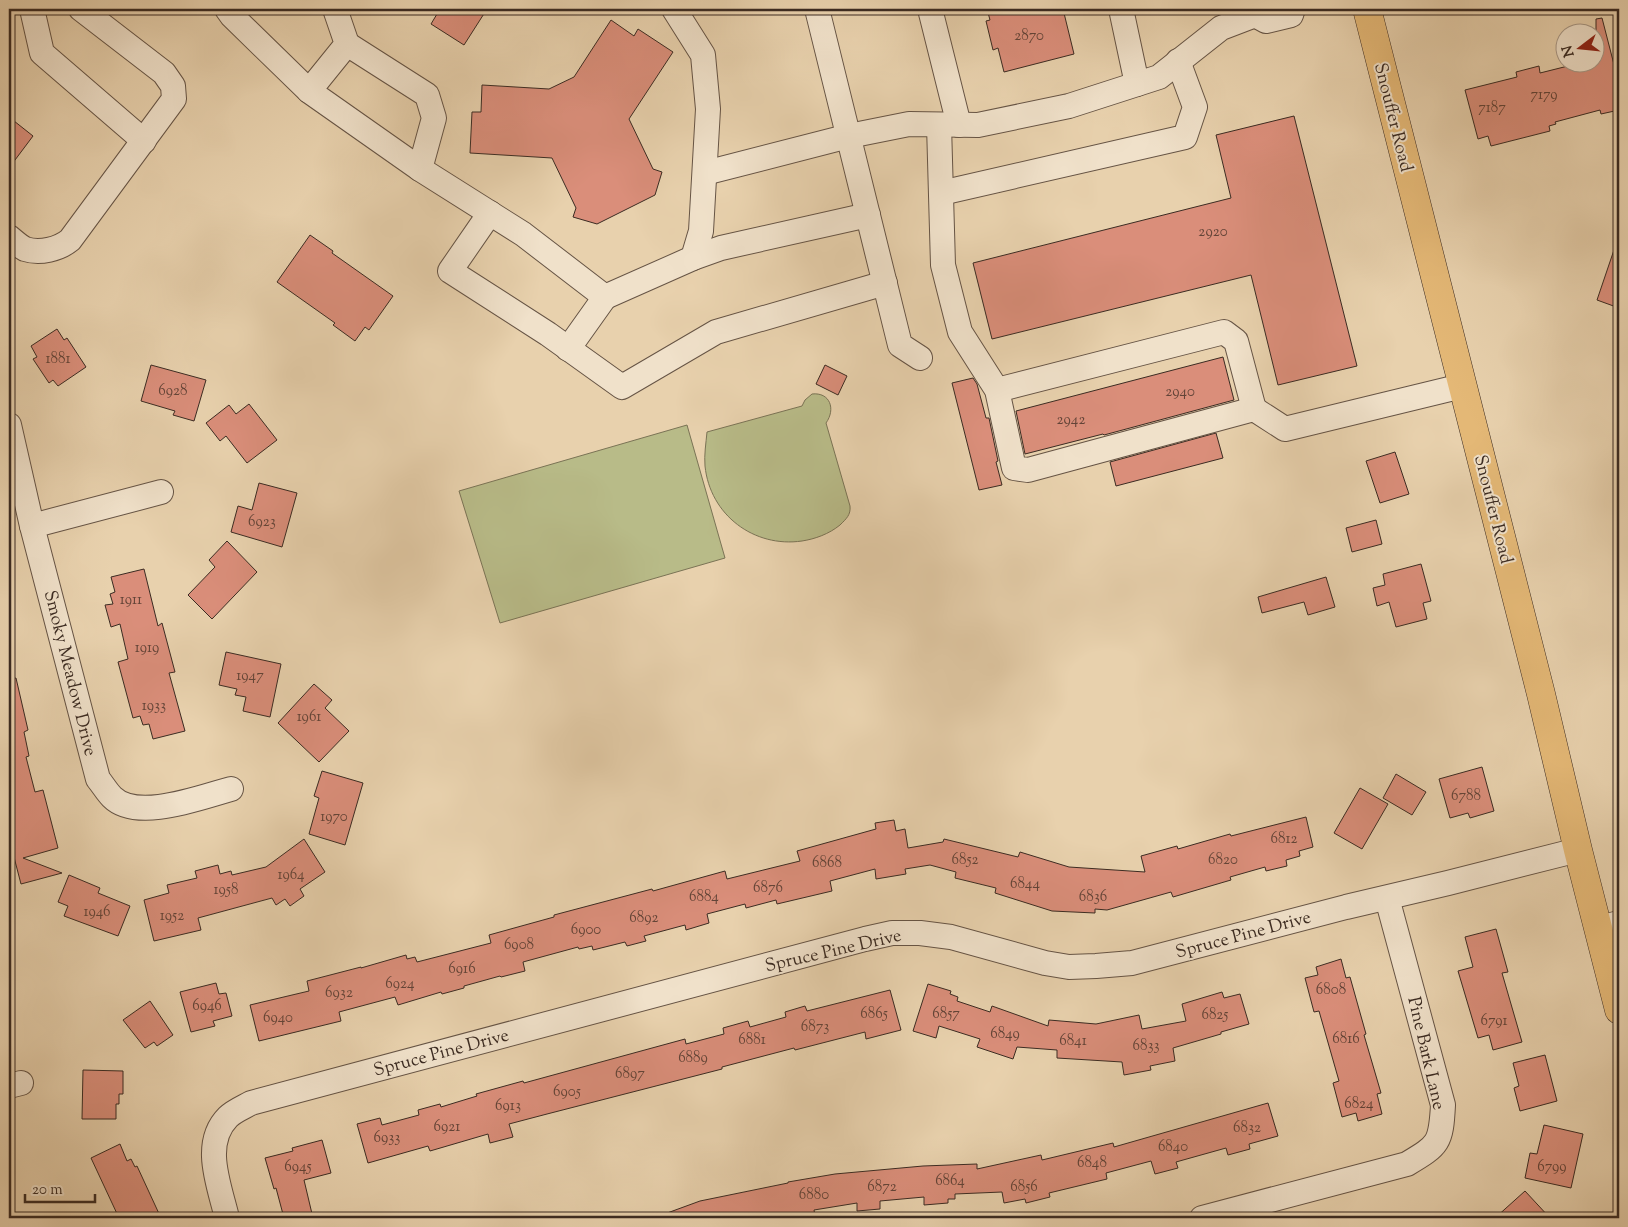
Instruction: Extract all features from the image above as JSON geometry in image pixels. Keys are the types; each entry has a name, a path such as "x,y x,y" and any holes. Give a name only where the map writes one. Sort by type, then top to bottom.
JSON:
{"main road":[{"name":"Snouffer Road","path":"1367,9 1541,694 1578,850 1609,925 1619,1010"}],"street":[{"path":"32,9 42,54 144,141"},
{"path":"9,237 23,248 33,251 53,249 70,240 174,99 173,86 164,73 81,9"},
{"path":"227,9 309,91 420,169 523,234 605,298"},
{"path":"335,9 347,44 427,95 434,118 420,169"},
{"path":"674,9 703,55 708,108 701,231 693,258"},
{"path":"817,9 900,345 920,358"},
{"path":"930,9 949,125 941,193 943,265 960,332 996,390 1014,468 1028,470 1254,409"},
{"path":"1121,9 1137,84"},
{"path":"705,172 848,136 909,124 978,125 1069,106 1159,77 1220,28 1256,12 1266,21 1292,15 1293,9"},
{"path":"309,91 347,44"},
{"path":"941,193 1185,137 1195,107 1178,61"},
{"path":"490,213 450,271 548,334 622,387 716,332 885,283"},
{"path":"568,349 605,298 693,258 721,248 868,215"},
{"path":"996,390 1224,332 1236,342 1254,409 1285,429 1462,386"},
{"name":"Smoky Meadow Drive","path":"9,425 32,526 98,779 113,798 135,808 160,807 231,789"},
{"path":"32,526 161,492"},
{"name":"Spruce Pine Drive","path":"228,1218 214,1162 216,1137 221,1125 229,1116 251,1103 892,933 920,933 951,937 1046,963 1069,967 1132,963 1346,907 1578,850"},
{"name":"Pine Bark Lane","path":"1202,1218 1406,1164 1428,1152 1436,1143 1442,1130 1443,1105 1387,898"}],"green space":[{"path":"812,394 823,396 830,402 831,412 826,423 850,506 850,512 840,525 817,537 802,541 784,542 767,539 737,524 725,513 716,499 709,484 705,466 707,432 802,406 805,400"},
{"path":"687,425 725,558 500,623 459,491"}],"building":[{"path":"440,9 487,9 464,45 431,24"},
{"path":"987,9 1063,9 1074,54 1004,72 998,48 993,50 986,21 990,20"},
{"path":"1602,18 1603,22 1596,22 1596,19"},
{"path":"611,20 634,36 638,29 673,52 629,119 653,169 662,172 655,195 597,224 573,217 576,208 552,158 470,153 472,112 481,112 482,85 549,89 574,77"},
{"path":"1606,34 1619,84 1619,110 1601,114 1600,110 1555,122 1556,124 1549,126 1550,131 1491,146 1488,136 1478,139 1465,90 1517,77 1516,72 1539,66 1540,73 1556,69 1556,72 1606,72"},
{"path":"1294,116 1357,366 1278,385 1251,275 992,339 973,263 1231,198 1216,135"},
{"path":"9,117 33,136 9,168"},
{"path":"310,235 393,296 369,330 365,327 355,341 333,325 335,323 277,282"},
{"path":"1616,244 1619,244 1619,308 1597,300"},
{"path":"57,329 64,340 67,338 86,367 58,386 53,380 49,383 33,359 37,357 31,346"},
{"path":"1223,357 1234,400 1025,454 1016,411"},
{"path":"151,365 206,380 194,421 173,415 175,411 141,401"},
{"path":"825,365 847,376 838,395 816,384"},
{"path":"973,378 977,384 986,418 989,418 998,461 996,462 1002,485 979,490 952,383"},
{"path":"249,404 277,440 247,463 226,436 220,441 206,423 229,405 236,414"},
{"path":"1216,433 1223,458 1116,486 1110,462"},
{"path":"1395,452 1409,494 1380,503 1366,461"},
{"path":"259,483 297,493 282,547 231,532 238,506 252,510"},
{"path":"1376,520 1382,544 1352,552 1346,528"},
{"path":"227,541 257,572 212,619 188,595 215,567 209,560"},
{"path":"1421,564 1431,601 1423,603 1427,619 1396,627 1389,602 1377,606 1373,588 1385,585 1383,574"},
{"path":"144,569 158,626 162,623 175,672 169,673 185,731 153,739 149,724 143,725 140,716 133,718 118,662 128,659 120,624 111,627 105,605 113,604 110,594 115,592 111,577"},
{"path":"1326,577 1335,607 1308,615 1304,602 1262,613 1258,597"},
{"path":"226,652 281,664 270,717 243,711 246,697 235,695 237,689 219,685"},
{"path":"16,678 28,730 24,732 29,756 26,757 35,792 43,790 58,848 23,858 62,873 21,884 9,838 9,679"},
{"path":"314,684 332,700 325,708 349,731 319,762 278,723"},
{"path":"1482,767 1494,811 1470,818 1468,813 1450,818 1439,779"},
{"path":"322,771 363,783 345,845 309,834 319,798 314,796"},
{"path":"1396,774 1426,792 1412,815 1383,798"},
{"path":"1360,788 1388,804 1362,849 1334,833"},
{"path":"1306,817 1313,847 1299,851 1300,856 1286,860 1287,866 1266,871 1265,867 1230,877 1231,880 1173,897 1171,892 1107,910 1095,909 1095,913 1052,911 995,893 996,888 955,878 956,872 930,865 905,869 906,874 876,879 875,869 830,881 832,891 777,904 776,900 746,908 745,904 707,914 709,923 686,930 685,925 644,936 646,941 627,946 625,942 593,950 592,946 579,949 578,947 523,962 525,971 500,976 464,986 464,988 442,994 441,992 398,1005 395,997 339,1012 341,1021 259,1041 250,1005 309,991 307,981 406,955 407,959 415,957 417,962 491,943 489,935 554,917 554,915 652,889 653,891 725,871 727,879 800,861 797,851 876,829 875,823 894,820 896,831 905,829 908,848 943,842 944,839 1018,857 1020,852 1069,867 1145,872 1141,856 1177,846 1178,849 1230,834 1231,836"},
{"path":"304,839 325,872 300,889 304,896 290,906 285,899 276,905 272,898 198,918 201,930 154,941 144,900 169,893 167,885 197,878 195,871 218,865 220,874 231,871 232,875 266,867"},
{"path":"69,875 100,888 98,893 130,906 118,936 64,916 68,906 58,902"},
{"path":"1496,929 1508,972 1502,973 1522,1042 1493,1050 1489,1035 1478,1038 1458,971 1473,967 1465,937"},
{"path":"1341,959 1346,978 1350,977 1381,1093 1377,1094 1382,1114 1358,1121 1356,1113 1342,1117 1333,1083 1339,1081 1319,1011 1314,1012 1305,978 1318,975 1316,967"},
{"path":"216,983 219,994 226,993 232,1016 213,1021 215,1026 191,1032 180,992"},
{"path":"928,984 951,991 950,994 958,997 957,1001 990,1012 992,1006 1048,1026 1049,1020 1096,1024 1139,1015 1142,1029 1186,1021 1182,1004 1222,992 1224,998 1240,994 1249,1024 1173,1048 1175,1061 1150,1066 1151,1070 1124,1075 1122,1062 1057,1058 1057,1050 1017,1047 1013,1059 977,1047 980,1039 939,1026 936,1038 913,1031"},
{"path":"890,990 901,1030 866,1039 865,1032 795,1050 794,1048 722,1067 722,1069 509,1124 513,1137 490,1143 488,1134 430,1151 428,1146 368,1163 357,1124 380,1118 382,1125 419,1115 418,1110 440,1104 441,1107 477,1096 476,1094 523,1081 524,1083 685,1039 686,1044 724,1034 723,1028 748,1021 750,1027 786,1017 785,1012 805,1006 807,1011"},
{"path":"150,1001 173,1035 157,1046 154,1042 145,1048 123,1020"},
{"path":"1545,1055 1557,1101 1520,1111 1514,1088 1519,1086 1513,1063"},
{"path":"83,1070 123,1071 123,1094 119,1094 119,1104 116,1104 116,1119 82,1119"},
{"path":"1268,1103 1278,1136 1249,1144 1250,1149 1228,1155 1226,1148 1176,1162 1178,1168 1155,1174 1151,1161 1106,1173 1107,1179 1049,1193 1050,1197 1026,1203 1025,1199 1004,1203 1002,1192 955,1194 955,1199 948,1199 948,1203 924,1205 924,1197 880,1201 880,1209 857,1211 857,1203 814,1210 815,1216 798,1218 660,1218 659,1216 700,1201 835,1174 923,1166 977,1164 977,1169 1041,1155 1042,1160 1113,1143 1114,1147"},
{"path":"1544,1125 1583,1134 1571,1188 1525,1178 1530,1153 1537,1154"},
{"path":"322,1140 331,1173 304,1180 313,1218 284,1218 265,1158 293,1151 292,1148"},
{"path":"120,1144 127,1161 131,1159 135,1167 137,1166 161,1218 119,1218 91,1158"},
{"path":"1525,1191 1550,1218 1495,1218"}]}
